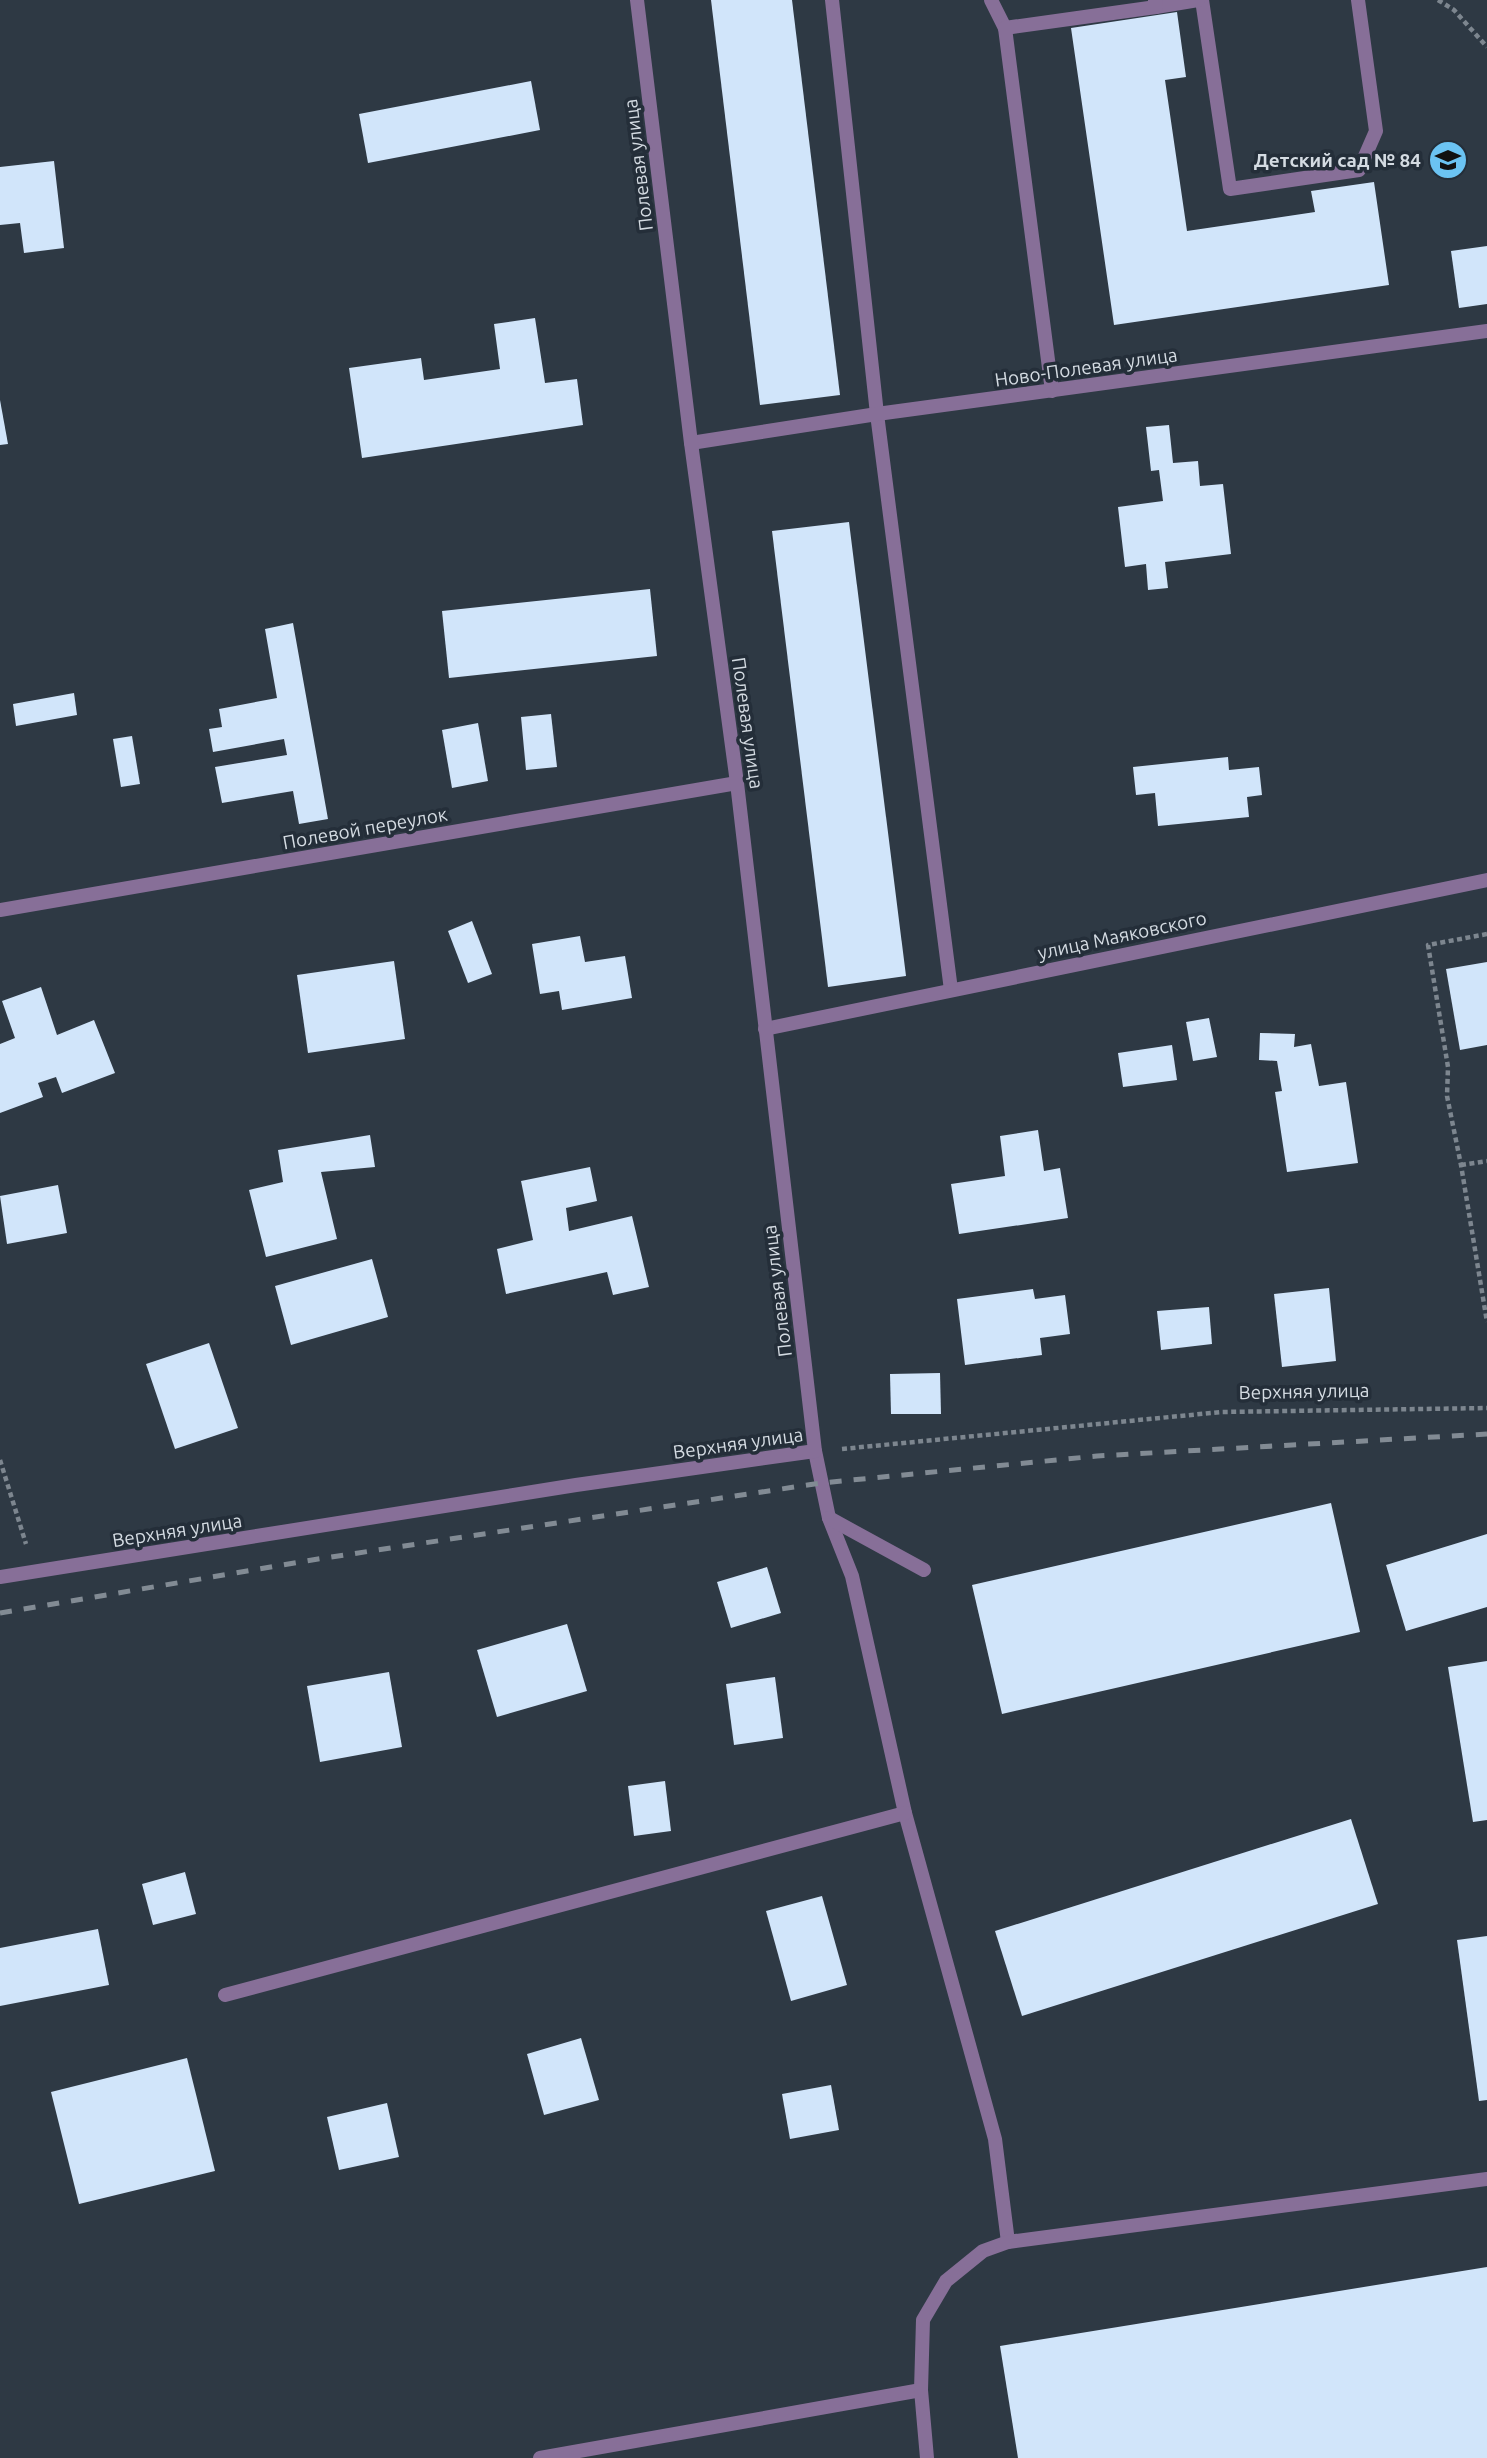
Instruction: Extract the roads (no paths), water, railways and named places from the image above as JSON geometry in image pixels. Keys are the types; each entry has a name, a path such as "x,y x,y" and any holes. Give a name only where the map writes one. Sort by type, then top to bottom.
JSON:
{"street":[{"name":"Полевая улица","path":"637,0 691,443 737,783 815,1451 829,1518 852,1576 905,1813 995,2138 1008,2242"},
{"path":"832,0 877,414 951,990"},
{"path":"991,0 1005,28 1052,391"},
{"path":"1005,28 1156,4 1200,0 1230,189 1359,170 1376,131 1359,0"},
{"name":"Ново-Полевая улица","path":"691,443 877,414 1487,331"},
{"name":"Полевой переулок","path":"0,910 737,783"},
{"name":"улица Маяковского","path":"765,1029 1487,880"},
{"name":"Верхняя улица","path":"0,1577 576,1485 815,1451"},
{"path":"829,1518 924,1570"},
{"path":"225,1996 905,1813"},
{"path":"926,2458 920,2390 923,2320 946,2281 983,2251 1008,2242 1487,2179"},
{"path":"540,2458 920,2390"}],"railway":[{"path":"0,1613 318,1559 821,1483 1097,1456 1487,1434"}],"place":[{"name":"Детский сад № 84","path":"1448,160"}]}
